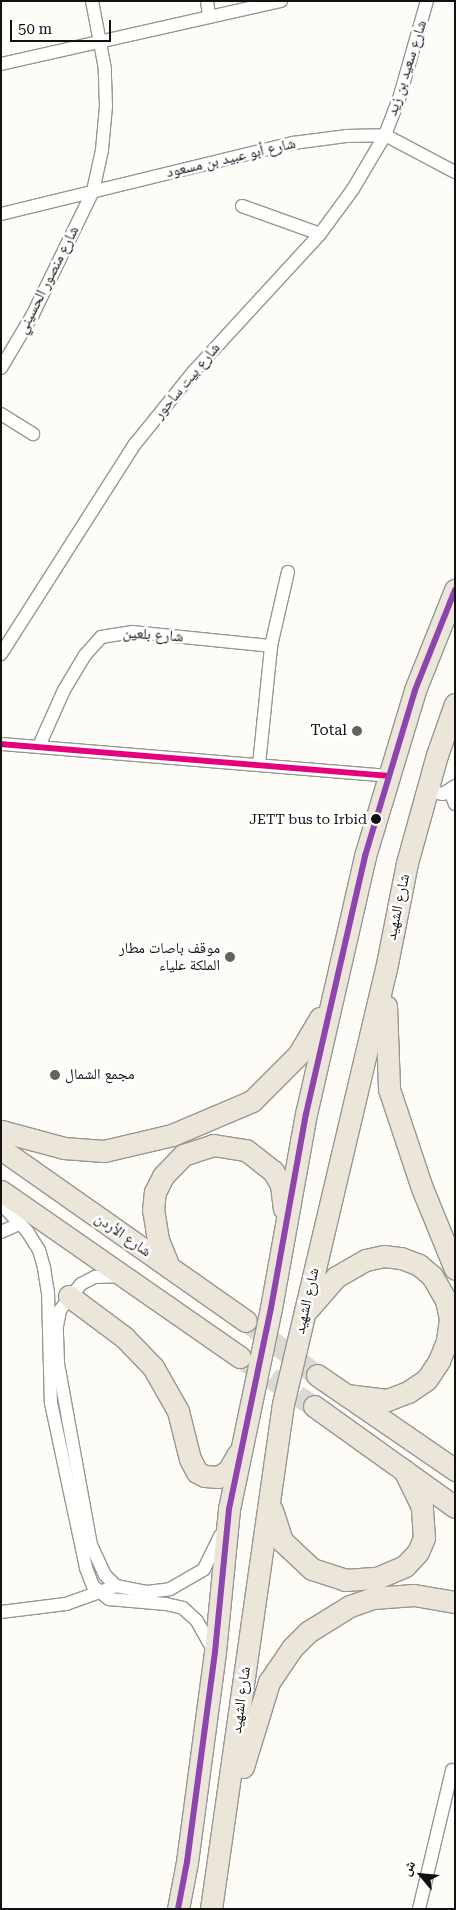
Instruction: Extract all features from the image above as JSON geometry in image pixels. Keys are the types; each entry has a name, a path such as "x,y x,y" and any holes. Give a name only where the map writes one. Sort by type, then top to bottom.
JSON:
{"highway":[{"path":"178,1909 188,1862 214,1652 229,1510 281,1254 306,1114 365,856 415,690 455,590"},
{"name":"شارع الشهيد","path":"211,1909 283,1404 426,791 455,704"},
{"path":"1,1131 64,1148 104,1151 172,1135 244,1104 276,1079 298,1055 315,1029 339,968"},
{"path":"386,969 386,1066 389,1089 419,1180 455,1269"},
{"path":"169,1267 153,1220 155,1192 174,1162 184,1155 213,1145 246,1150 273,1171 283,1199 285,1220 281,1254"},
{"name":"شارع الأردن","path":"1,1149 246,1321"},
{"path":"1,1191 240,1357"},
{"path":"304,1313 336,1277 375,1257 392,1256 412,1261 432,1276 442,1291 449,1311 449,1329 439,1361 426,1380 408,1392 387,1400 346,1396"},
{"path":"69,1296 124,1337 153,1367 178,1411 190,1459 197,1472 205,1476 218,1477 228,1471 242,1445"},
{"path":"317,1375 455,1470"},
{"path":"314,1406 455,1507"},
{"path":"271,1486 275,1528 295,1555 312,1569 330,1576 345,1580 377,1578 405,1566 418,1552 424,1538 422,1507 404,1470"},
{"path":"220,1852 262,1697 292,1648 330,1617 373,1598 414,1595 455,1602"}],"street":[{"name":"شارع منصور الحسيني","path":"1,368 33,314 93,191 102,150 106,106 100,41 92,1"},
{"path":"207,1 209,16"},
{"path":"1,64 280,1"},
{"name":"شارع سعيد بن زيد","path":"385,135 408,74 427,1"},
{"path":"385,135 455,172"},
{"name":"شارع أبو عبيد بن مسعود","path":"1,214 293,142 385,135"},
{"name":"شارع بيت ساحور","path":"1,654 5,640 135,444 194,371 320,234 353,189 385,135"},
{"path":"242,206 320,234"},
{"path":"1,414 33,434"},
{"path":"259,765 271,646 288,572"},
{"name":"شارع بلعين","path":"39,746 64,690 85,656 101,637 133,632 271,646"},
{"path":"1,744 389,776"},
{"path":"426,791 434,794 452,788 455,804"},
{"path":"1,1204 20,1224 39,1250 48,1292 51,1403 86,1568 100,1594 122,1602 166,1604 183,1608 197,1621 214,1652"},
{"path":"1,1232 20,1224"},
{"path":"124,1276 95,1277 81,1284 69,1296 60,1310 56,1326 58,1363 91,1545 105,1575 116,1586 147,1592 170,1589 204,1569 212,1555 229,1510"},
{"path":"48,1292 69,1296"},
{"path":"1,1612 66,1604 100,1594 116,1586"},
{"path":"419,1909 452,1770"}],"tunnel":[{"path":"246,1321 317,1375"},
{"path":"244,1360 314,1406"}],"transit line":[{"path":"178,1909 187,1862 215,1652 229,1509 271,1308 306,1114 365,856 415,690 455,590"},
{"path":"1,744 389,776"}],"place":[{"name":"Total","path":"357,731"},
{"name":"JETT bus to Irbid","path":"376,819"},
{"name":"موقف باصات مطار الملكة علياء","path":"230,957"},
{"name":"مجمع الشمال","path":"55,1075"}]}
